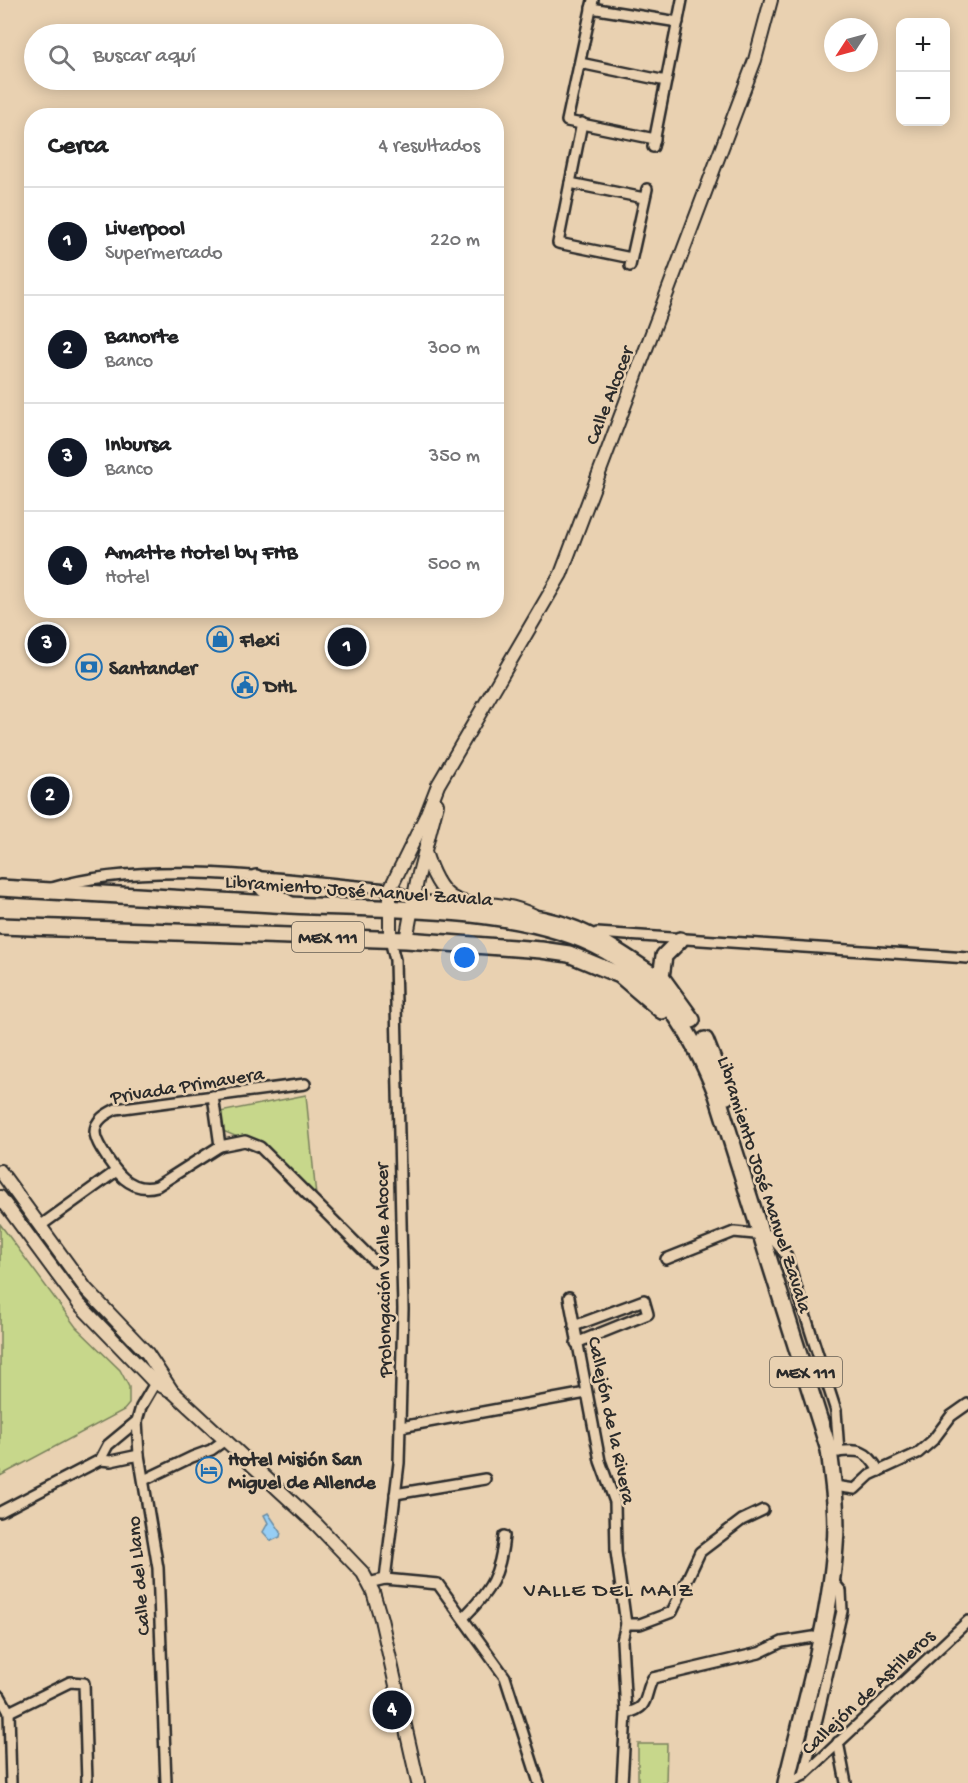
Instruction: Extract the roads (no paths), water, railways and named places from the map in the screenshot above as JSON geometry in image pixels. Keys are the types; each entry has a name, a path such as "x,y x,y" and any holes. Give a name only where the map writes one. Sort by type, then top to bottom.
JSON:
{"main road":[{"path":"256,878 264,889 291,905"},
{"name":"Libramiento José Manuel Zavala","path":"0,888 291,905 388,908 413,904 528,924 581,939 607,951 652,984 679,1017 700,1052 730,1134 757,1232 825,1453 830,1501 830,1542 826,1581 813,1637 786,1783"},
{"name":"Libramiento José Manuel Zavala","path":"0,926 406,940 569,954 620,975 645,994 675,1023 694,1054 711,1098 834,1452 836,1544 832,1580 786,1783"},
{"path":"680,940 664,956 660,977 694,1023 718,1067 733,1119 730,1134"}],"street":[{"path":"678,22 592,4 567,121 654,143 678,22 682,0"},
{"name":"Calle Alcocer","path":"390,940 388,908 390,889 426,816 438,785 561,573 755,60 771,0"},
{"path":"580,63 666,81"},
{"path":"570,183 646,193 630,262 558,243 570,183 582,123"},
{"name":"Calle Alcocer","path":"406,940 436,811 438,785"},
{"path":"425,852 437,885 456,901 519,908 533,915"},
{"path":"44,890 86,878 137,872 256,878 390,889 413,904 533,915 555,919 595,933 968,958"},
{"path":"595,933 660,977"},
{"name":"Prolongación Valle Alcocer","path":"385,1579 401,1427 403,1309 394,960 390,940"},
{"path":"394,960 406,940"},
{"name":"Privada Primavera","path":"305,1084 116,1109 105,1114 95,1132 96,1140 115,1172 131,1183 147,1189 157,1186 220,1146 245,1141 260,1147 374,1261"},
{"path":"213,1096 220,1146"},
{"path":"0,1171 86,1289 147,1353 158,1378"},
{"path":"40,1226 115,1172"},
{"path":"0,1197 79,1304 317,1525 363,1573 381,1619 418,1783"},
{"path":"666,1259 734,1232 757,1232"},
{"name":"Callejón de la Rivera","path":"569,1297 600,1461 615,1502 616,1552 626,1624"},
{"path":"574,1326 644,1300 648,1314 576,1342"},
{"name":"Calle del Llano","path":"158,1378 141,1407 137,1421 139,1455 158,1568 166,1783"},
{"path":"401,1427 586,1393"},
{"path":"834,1486 855,1489 879,1471 918,1453 933,1440 951,1416 968,1404"},
{"path":"100,1460 108,1445 137,1421"},
{"path":"144,1480 212,1450 225,1440"},
{"path":"834,1452 856,1450 871,1456 879,1471"},
{"path":"0,1512 100,1460 111,1461 139,1455"},
{"path":"395,1494 485,1479"},
{"path":"622,1783 626,1713 622,1641 626,1624 640,1624 672,1612 700,1552 742,1520 763,1510"},
{"path":"463,1618 488,1588 501,1567 504,1536"},
{"path":"368,1583 385,1579 438,1584 505,1677 538,1783"},
{"path":"802,1779 842,1611 841,1591 832,1580"},
{"name":"Callejón de Astilleros","path":"786,1783 802,1779 838,1742 968,1621"},
{"path":"626,1713 636,1711 644,1705 653,1678 759,1653 782,1641 813,1637"},
{"path":"9,1712 69,1682 84,1683 87,1783"},
{"path":"0,1696 9,1712 11,1783"},
{"path":"838,1742 846,1783"}],"water":[{"path":"268,1513 281,1532 280,1537 271,1541 263,1532 268,1523 264,1515"}],"place":[{"name":"Flexi","path":"220,639"},
{"name":"Inbursa","path":"47,644"},
{"name":"Liverpool","path":"347,647"},
{"name":"Santander","path":"89,667"},
{"name":"DHL","path":"245,685"},
{"name":"Banorte","path":"50,796"},
{"name":"Hotel Misión San Miguel de Allende","path":"209,1470"},
{"name":"Amatte Hotel by FHB","path":"392,1710"}],"district":[{"name":"VALLE DEL MAIZ","path":"609,1588"}]}
